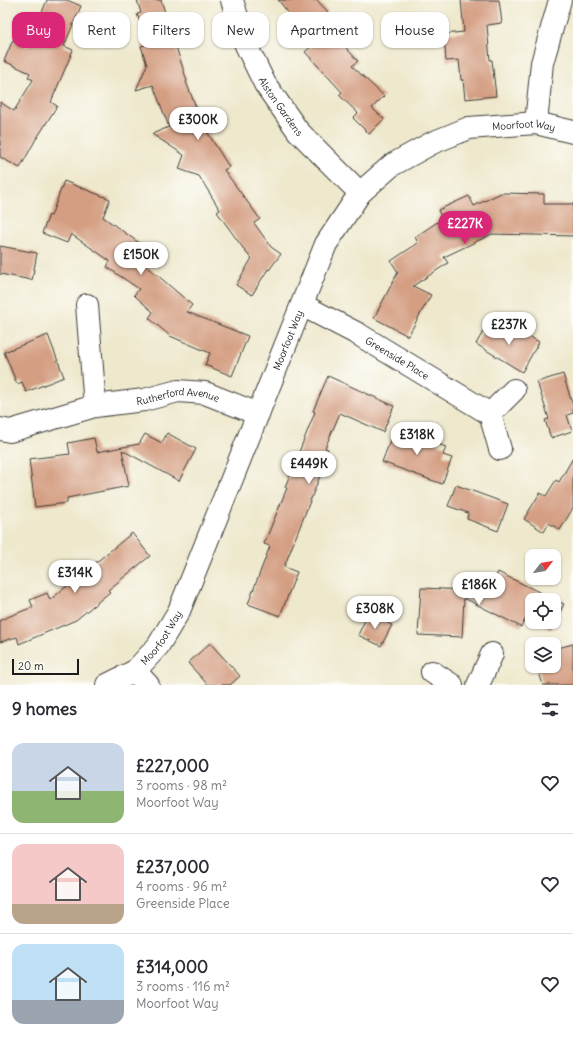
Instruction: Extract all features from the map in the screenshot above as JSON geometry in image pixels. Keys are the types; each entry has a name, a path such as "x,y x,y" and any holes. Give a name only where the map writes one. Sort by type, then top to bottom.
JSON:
{"street":[{"name":"Alston Gardens","path":"232,0 245,43 265,84 298,131 360,193"},
{"path":"536,123 542,63 560,0"},
{"name":"Moorfoot Way","path":"107,685 142,678 158,646 179,611 326,244 360,193 392,165 432,143 470,128 536,123 573,132"},
{"path":"87,305 95,406"},
{"name":"Greenside Place","path":"302,305 358,334 490,414"},
{"path":"500,449 490,414 514,390"},
{"name":"Rutherford Avenue","path":"0,429 10,431 95,406 144,400 178,391 205,393 258,414"},
{"path":"478,685 492,654"},
{"path":"432,672 452,685"}],"building":[{"path":"47,0 67,0 81,6 78,12 73,12 73,25 65,44 65,12 42,12"},
{"path":"137,0 161,0 165,12 141,12"},
{"path":"278,0 317,0 328,12 288,12"},
{"path":"461,0 499,0 502,23 487,25 490,60 492,60 496,96 465,99 459,60 446,61 445,48 449,48 449,34 464,32"},
{"path":"12,42 12,48 65,48 65,46 73,50 51,102 57,106 37,137 20,168 0,157 0,102 14,111 33,80 28,77 30,73 4,61"},
{"path":"142,48 176,48 187,81 186,82 204,127 229,167 224,170 260,219 254,223 271,247 281,254 269,270 268,269 252,295 236,285 252,258 248,255 217,212 220,210 199,176 179,169 184,155 152,134 169,127 153,85 136,90 147,65"},
{"path":"310,48 346,48 358,61 352,66 384,96 372,108 384,119 369,134 353,118 358,113 339,95 342,92 305,52"},
{"path":"64,181 110,199 103,217 149,250 141,261 192,305 187,312 248,336 232,376 205,365 210,353 170,336 149,318 153,312 134,295 139,289 107,267 110,261 71,234 67,243 42,233 49,215 51,216"},
{"path":"501,193 544,194 544,204 573,204 573,236 492,234 444,257 448,263 413,286 431,295 408,336 374,318 398,272 391,261 418,243 415,237 442,219 438,210 469,196 474,206"},
{"path":"0,246 37,253 32,280 0,274"},
{"path":"488,323 507,334 512,326 539,342 522,372 476,344"},
{"path":"48,335 64,377 26,392 22,382 17,384 4,352"},
{"path":"563,374 573,406 573,413 567,415 572,431 551,438 545,420 549,419 537,382"},
{"path":"328,376 394,406 383,432 340,413 325,448 328,449 317,475 320,476 284,567 297,572 280,616 248,604 270,546 264,544 287,488 285,487 315,412 313,411"},
{"path":"395,428 446,447 443,455 452,458 442,484 382,462"},
{"path":"167,433 196,449 179,481 122,450 129,486 67,498 67,503 35,507 29,459 70,454 68,443 94,438 97,452 139,444 145,434 162,443"},
{"path":"573,458 573,508 560,530 549,523 544,532 524,519 540,493 546,496 556,480 559,482"},
{"path":"456,485 508,504 498,531 467,519 468,513 448,506"},
{"path":"132,533 150,556 108,590 110,592 76,620 19,644 17,637 0,642 0,620 33,607 30,600 47,593 50,600"},
{"path":"498,572 541,593 525,593 525,620 521,627 464,598 462,637 418,635 421,588 489,591"},
{"path":"561,603 564,604 561,610"},
{"path":"368,614 392,625 381,646 358,635"},
{"path":"210,643 240,676 230,685 208,685 188,663"},
{"path":"573,644 573,685 543,685 539,673 561,673 561,647"}]}
